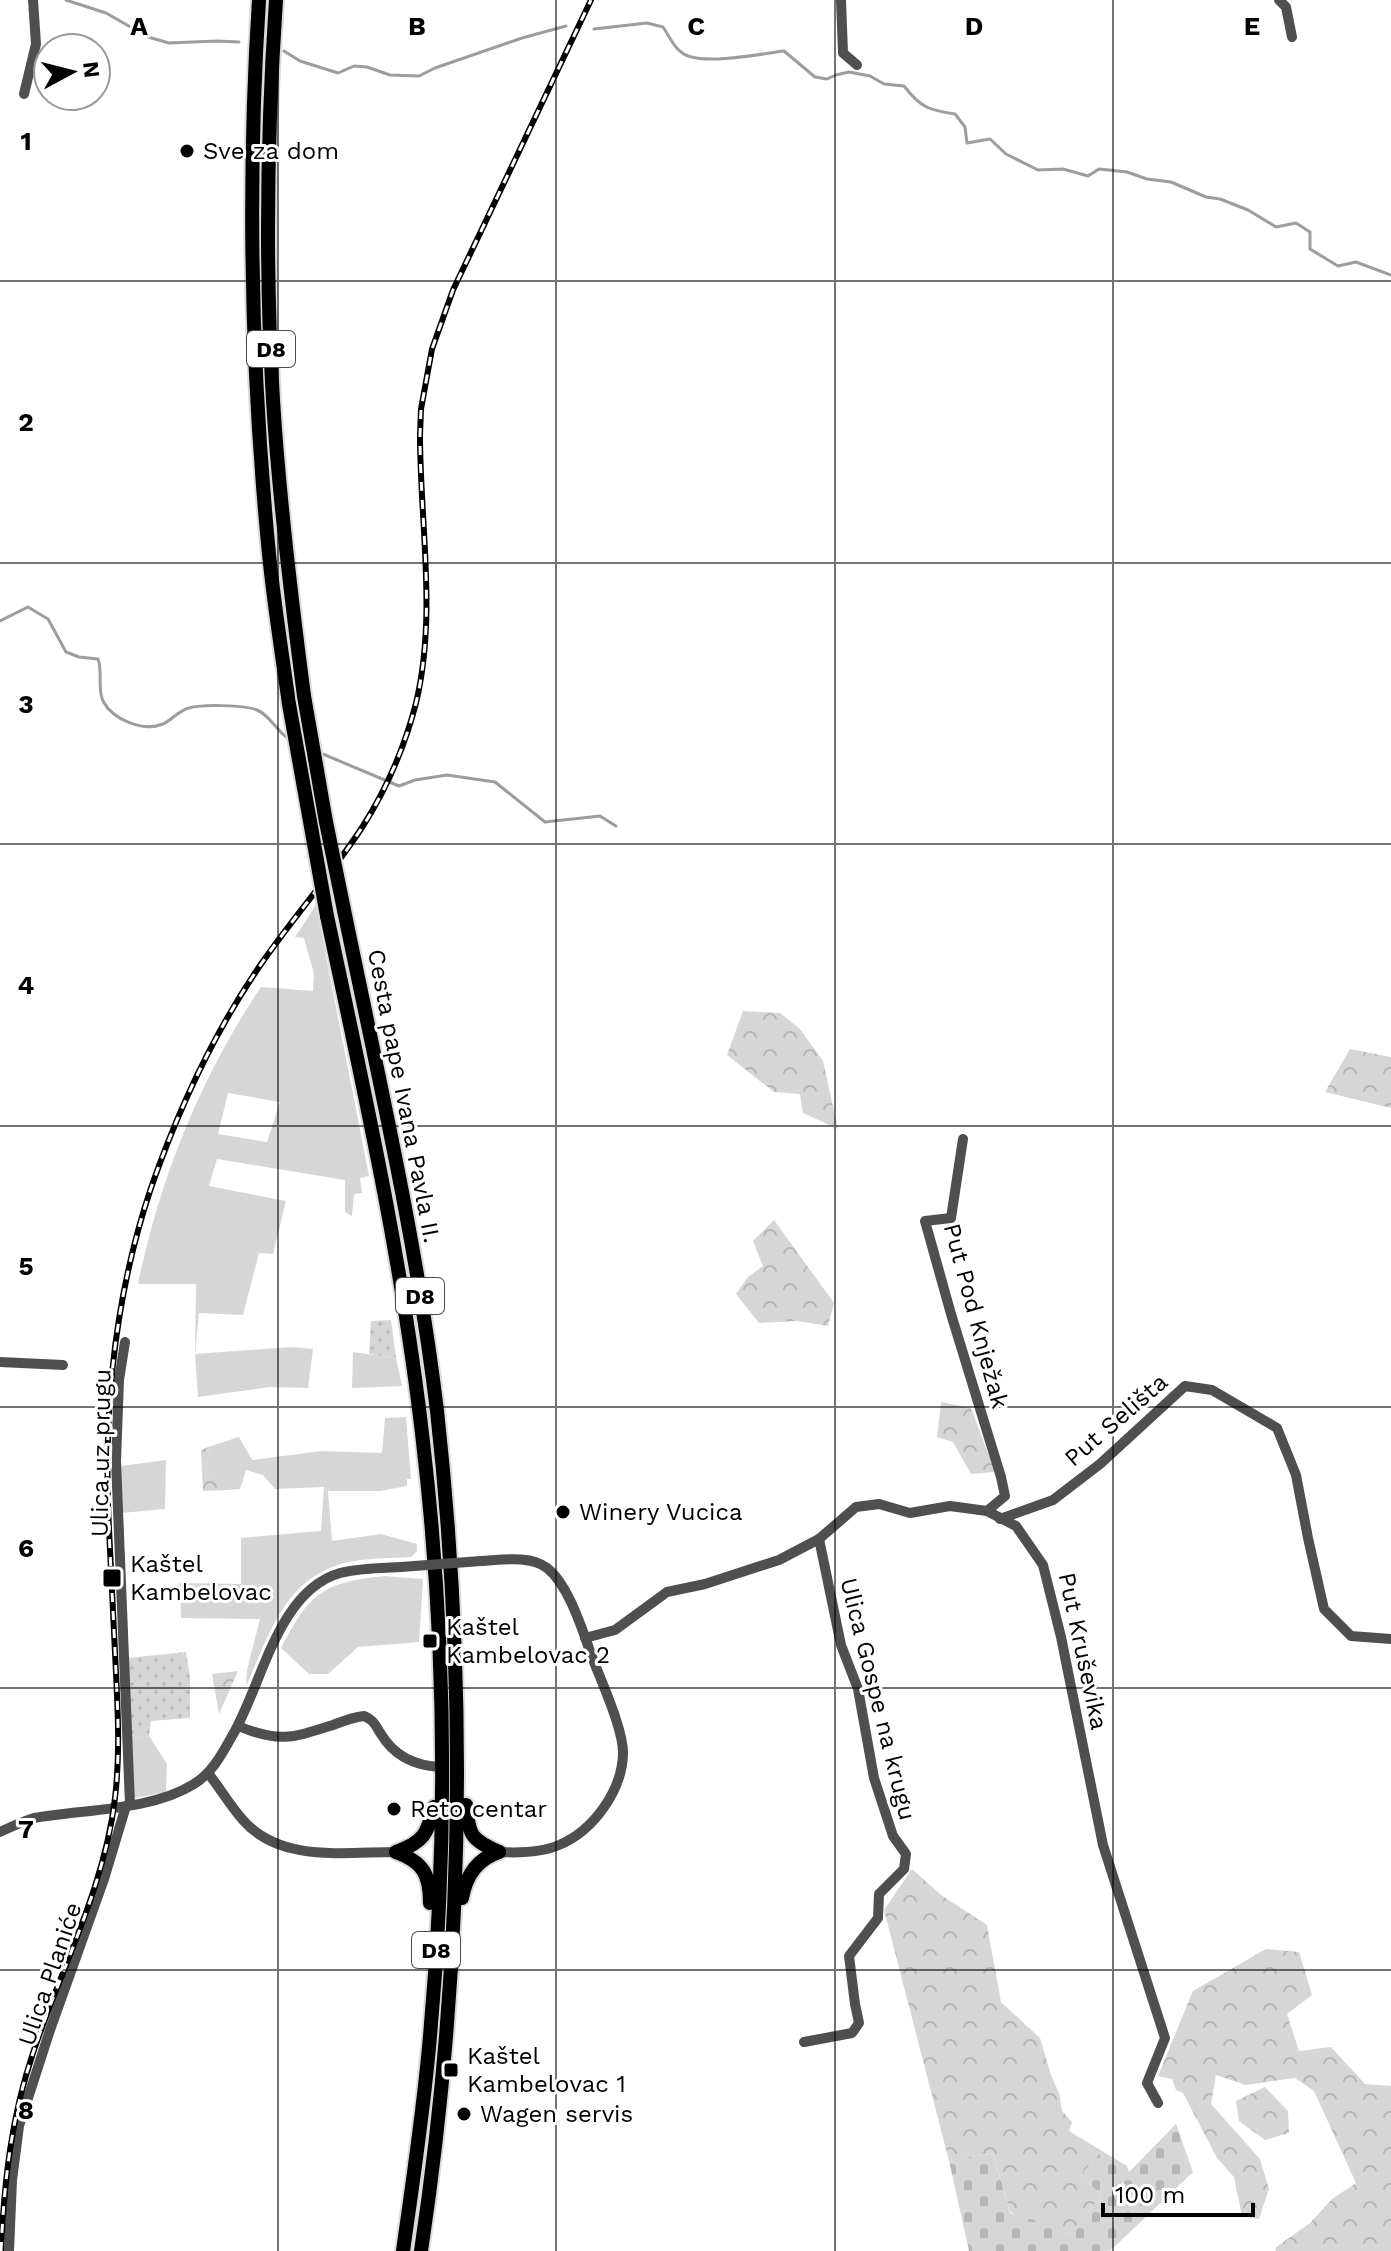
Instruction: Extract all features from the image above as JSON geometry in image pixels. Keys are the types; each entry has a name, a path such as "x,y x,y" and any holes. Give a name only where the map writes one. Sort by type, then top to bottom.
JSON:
{"main road":[{"name":"Cesta pape Ivana Pavla II.","path":"259,0 252,143 252,280 269,556 289,704 327,916 396,1252 419,1405 434,1561 441,1767 438,1926 424,2093 403,2251"},
{"name":"Cesta pape Ivana Pavla II.","path":"276,0 268,200 272,384 282,512 304,696 326,822 403,1196 422,1305 436,1408 453,1594 458,1780 455,1917 441,2098 421,2251"},
{"path":"458,1780 467,1806 470,1832 485,1846 499,1852"},
{"path":"396,1852 410,1847 427,1833 441,1792"},
{"path":"396,1852 411,1858 425,1872 429,1882 430,1907 438,1926"},
{"path":"455,1917 469,1876 488,1855 499,1852"}],"street":[{"path":"24,94 36,44 33,0"},
{"path":"841,0 843,53 857,65"},
{"path":"1279,0 1286,7 1292,37"},
{"name":"Put Pod Knježak","path":"963,1139 951,1218 925,1221 1005,1496 987,1511"},
{"name":"Ulica uz prugu","path":"125,1342 119,1380 116,1461 128,1805"},
{"path":"0,1362 63,1365"},
{"name":"Put Selišta","path":"1000,1519 1053,1500 1100,1464 1185,1386 1212,1390 1277,1428 1296,1475 1324,1609 1351,1636 1391,1639"},
{"name":"Put Kruševika","path":"585,1638 615,1630 667,1592 705,1584 779,1560 819,1539 856,1507 879,1504 910,1513 950,1506 987,1511 1016,1526 1043,1565 1061,1637 1103,1845 1165,2038 1147,2083 1158,2103"},
{"name":"Ulica Gospe na krugu","path":"804,2042 852,2033 859,2023 849,1956 878,1918 879,1894 904,1869 906,1854 893,1836 874,1778 858,1689 841,1645 819,1539"},
{"path":"0,1832 31,1819 128,1805 172,1795 196,1783 208,1773 238,1726 280,1631 302,1596 325,1579 340,1574 401,1567 527,1560 545,1566 560,1580 621,1736 623,1754 610,1799 586,1828 559,1846 525,1853 499,1852"},
{"path":"238,1726 261,1736 291,1737 364,1716 372,1719 382,1737 403,1756 425,1766 441,1767"},
{"path":"208,1773 247,1825 265,1839 281,1846 300,1851 396,1852"},
{"name":"Ulica Planiće","path":"9,2251 12,2180 19,2126 128,1805"}],"green space":[{"path":"316,905 369,1176 360,1178 362,1193 354,1194 352,1216 345,1212 345,1180 217,1159 209,1186 286,1201 273,1254 259,1253 243,1315 199,1313 195,1354 196,1284 138,1284 158,1206 201,1093 261,987 313,991 314,974 304,938 295,937","holes":["228,1093 280,1102 267,1142 218,1134"]},
{"path":"743,1011 780,1013 800,1029 823,1061 838,1129 803,1113 800,1094 774,1092 727,1055"},
{"path":"1350,1049 1391,1057 1391,1108 1325,1092"},
{"path":"774,1220 834,1303 828,1326 797,1321 759,1323 736,1294 748,1277 763,1266 753,1241"},
{"path":"391,1320 396,1358 369,1354 371,1321"},
{"path":"292,1347 313,1349 308,1388 271,1387 198,1397 195,1354"},
{"path":"353,1352 396,1358 402,1386 352,1388"},
{"path":"941,1402 971,1408 995,1472 971,1474 953,1442 937,1437"},
{"path":"406,1417 411,1479 407,1479 407,1486 380,1491 328,1491 332,1541 381,1534 417,1544 417,1551 411,1557 350,1562 313,1577 287,1602 246,1686 260,1619 181,1618 180,1583 241,1584 241,1538 321,1531 324,1487 275,1489 263,1475 246,1470 240,1489 229,1490 234,1483 205,1470 211,1446 239,1437 252,1460 322,1451 382,1453 385,1418"},
{"path":"211,1446 205,1470 235,1483 229,1490 203,1491 201,1450"},
{"path":"166,1460 165,1509 121,1513 120,1466"},
{"path":"384,1576 423,1579 419,1642 358,1647 328,1674 309,1674 281,1648 300,1615 320,1594 345,1582"},
{"path":"186,1652 190,1677 190,1718 151,1721 149,1736 131,1739 128,1658"},
{"path":"238,1671 219,1714 212,1674"},
{"path":"149,1736 167,1764 166,1792 135,1798 131,1739"},
{"path":"912,1869 941,1895 987,1925 1001,2002 1040,2038 1062,2111 1072,2122 1069,2131 1102,2151 1081,2175 1102,2196 1069,2234 1026,2221 1010,2212 993,2153 949,2161 884,1910"},
{"path":"1266,1949 1299,1952 1312,1995 1287,2014 1299,2051 1331,2047 1365,2084 1391,2086 1391,2251 1276,2251 1275,2248 1310,2223 1332,2199 1356,2183 1314,2091 1295,2078 1246,2085 1216,2075 1211,2104 1260,2159 1269,2189 1259,2219 1242,2216 1234,2177 1217,2158 1183,2093 1176,2090 1172,2079 1158,2076 1193,1991"},
{"path":"1265,2087 1288,2111 1289,2133 1265,2140 1239,2121 1236,2101"},
{"path":"1176,2124 1193,2172 1110,2251 969,2251 949,2161 993,2153 1010,2213 1069,2234 1102,2196 1081,2175 1102,2151 1127,2166 1129,2172"}],"waterway":[{"path":"66,0 106,13 148,37 169,43 239,42"},
{"path":"594,29 647,23 663,27 676,47 688,56 722,59 784,51 815,77 827,79 849,72 870,76 884,84 904,86 926,107 955,114 965,127 967,143 990,139 1006,154 1038,170 1063,169 1088,176 1099,169 1171,182 1248,210 1276,227 1296,223 1310,232 1310,249 1338,266 1356,262 1391,275"},
{"path":"284,51 300,61 338,73 354,66 390,75 419,76 522,38 566,26"},
{"path":"0,621 28,607 48,619 66,652 98,659 103,701 114,714 129,723 155,726 195,707 243,707 262,712 289,739"},
{"path":"318,752 399,786 447,775 495,782 545,822 600,816 616,826"}],"railway":[{"path":"1,2251 7,2176 25,2077 92,1895 110,1831 115,1798 118,1719 108,1443 120,1314 138,1230 172,1132 224,1024 268,954 363,826 401,751 416,703 425,637 426,570 420,435 421,409 432,349 453,290 591,0"}],"place":[{"name":"Sve za dom","path":"187,151"},
{"name":"Winery Vucica","path":"563,1512"},
{"name":"Kaštel Kambelovac","path":"112,1578"},
{"name":"Kaštel Kambelovac 2","path":"430,1641"},
{"name":"Reto centar","path":"394,1809"},
{"name":"Kaštel Kambelovac 1","path":"451,2070"},
{"name":"Wagen servis","path":"464,2114"}]}
